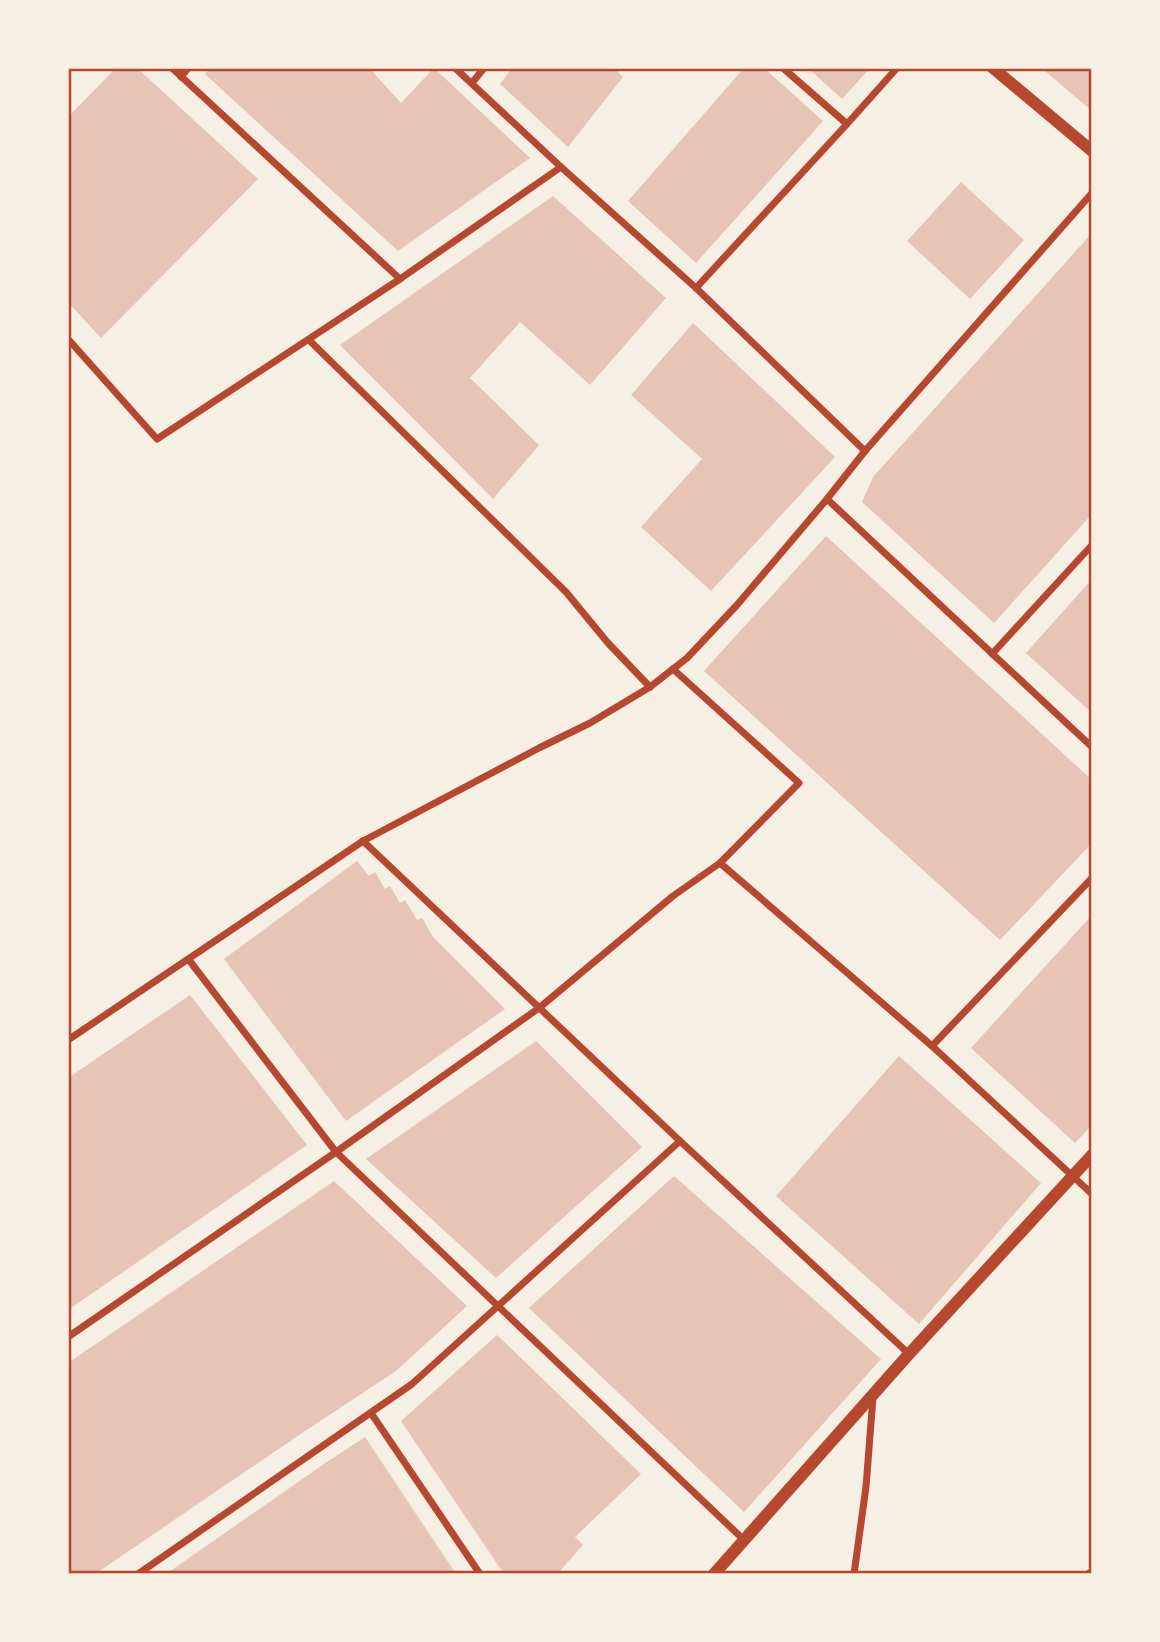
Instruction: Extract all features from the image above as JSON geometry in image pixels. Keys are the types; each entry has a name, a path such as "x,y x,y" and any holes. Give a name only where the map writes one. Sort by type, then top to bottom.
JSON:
{"street":[{"path":"172,68 400,279"},
{"path":"181,77 188,68"},
{"path":"455,68 696,288 865,451"},
{"path":"472,83 484,68"},
{"path":"783,68 847,124"},
{"path":"696,288 897,68"},
{"path":"993,68 1092,152"},
{"path":"68,339 157,439 400,279 561,167"},
{"path":"68,1040 363,841 590,723 650,687 687,658 737,605 865,451 1092,193"},
{"path":"309,340 566,592 608,643 650,687"},
{"path":"827,499 1092,747"},
{"path":"992,654 1092,545"},
{"path":"68,1337 539,1008 673,896 720,863 799,783 673,669"},
{"path":"363,841 909,1354"},
{"path":"720,863 932,1046 1092,1194"},
{"path":"932,1046 1092,877"},
{"path":"188,960 336,1152 744,1540"},
{"path":"138,1574 412,1384 680,1141"},
{"path":"713,1574 909,1354 1092,1155"},
{"path":"854,1574 866,1487 873,1396"},
{"path":"372,1413 480,1574"}],"building":[{"path":"116,68 137,68 258,179 101,338 68,302 68,117"},
{"path":"210,68 369,68 401,103 434,68 530,158 398,251 205,74"},
{"path":"512,68 614,68 623,77 568,147 500,84"},
{"path":"744,68 764,68 823,121 696,263 628,201"},
{"path":"808,68 870,68 842,99"},
{"path":"1042,68 1092,68 1092,111 1045,71"},
{"path":"961,182 1024,240 970,299 907,241"},
{"path":"553,196 666,298 590,385 520,322 470,378 539,445 493,499 340,345"},
{"path":"1092,233 1092,514 994,623 862,502 873,477"},
{"path":"693,323 835,457 711,591 641,527 702,459 631,395"},
{"path":"826,536 1092,780 1092,843 1000,940 704,671"},
{"path":"1092,579 1092,713 1026,653"},
{"path":"357,861 369,876 375,872 385,889 390,886 400,903 405,900 417,920 422,918 433,937 505,1009 346,1121 224,959"},
{"path":"1092,915 1092,1125 1075,1143 971,1048"},
{"path":"190,995 307,1145 68,1310 68,1078"},
{"path":"536,1041 642,1147 496,1278 366,1159"},
{"path":"899,1056 1041,1183 919,1324 776,1196"},
{"path":"674,1176 881,1359 744,1512 529,1308"},
{"path":"334,1181 467,1306 396,1371 95,1574 68,1574 68,1363"},
{"path":"497,1335 641,1474 575,1537 583,1545 557,1574 504,1574 401,1421"},
{"path":"365,1437 456,1574 166,1574 324,1464"}]}
